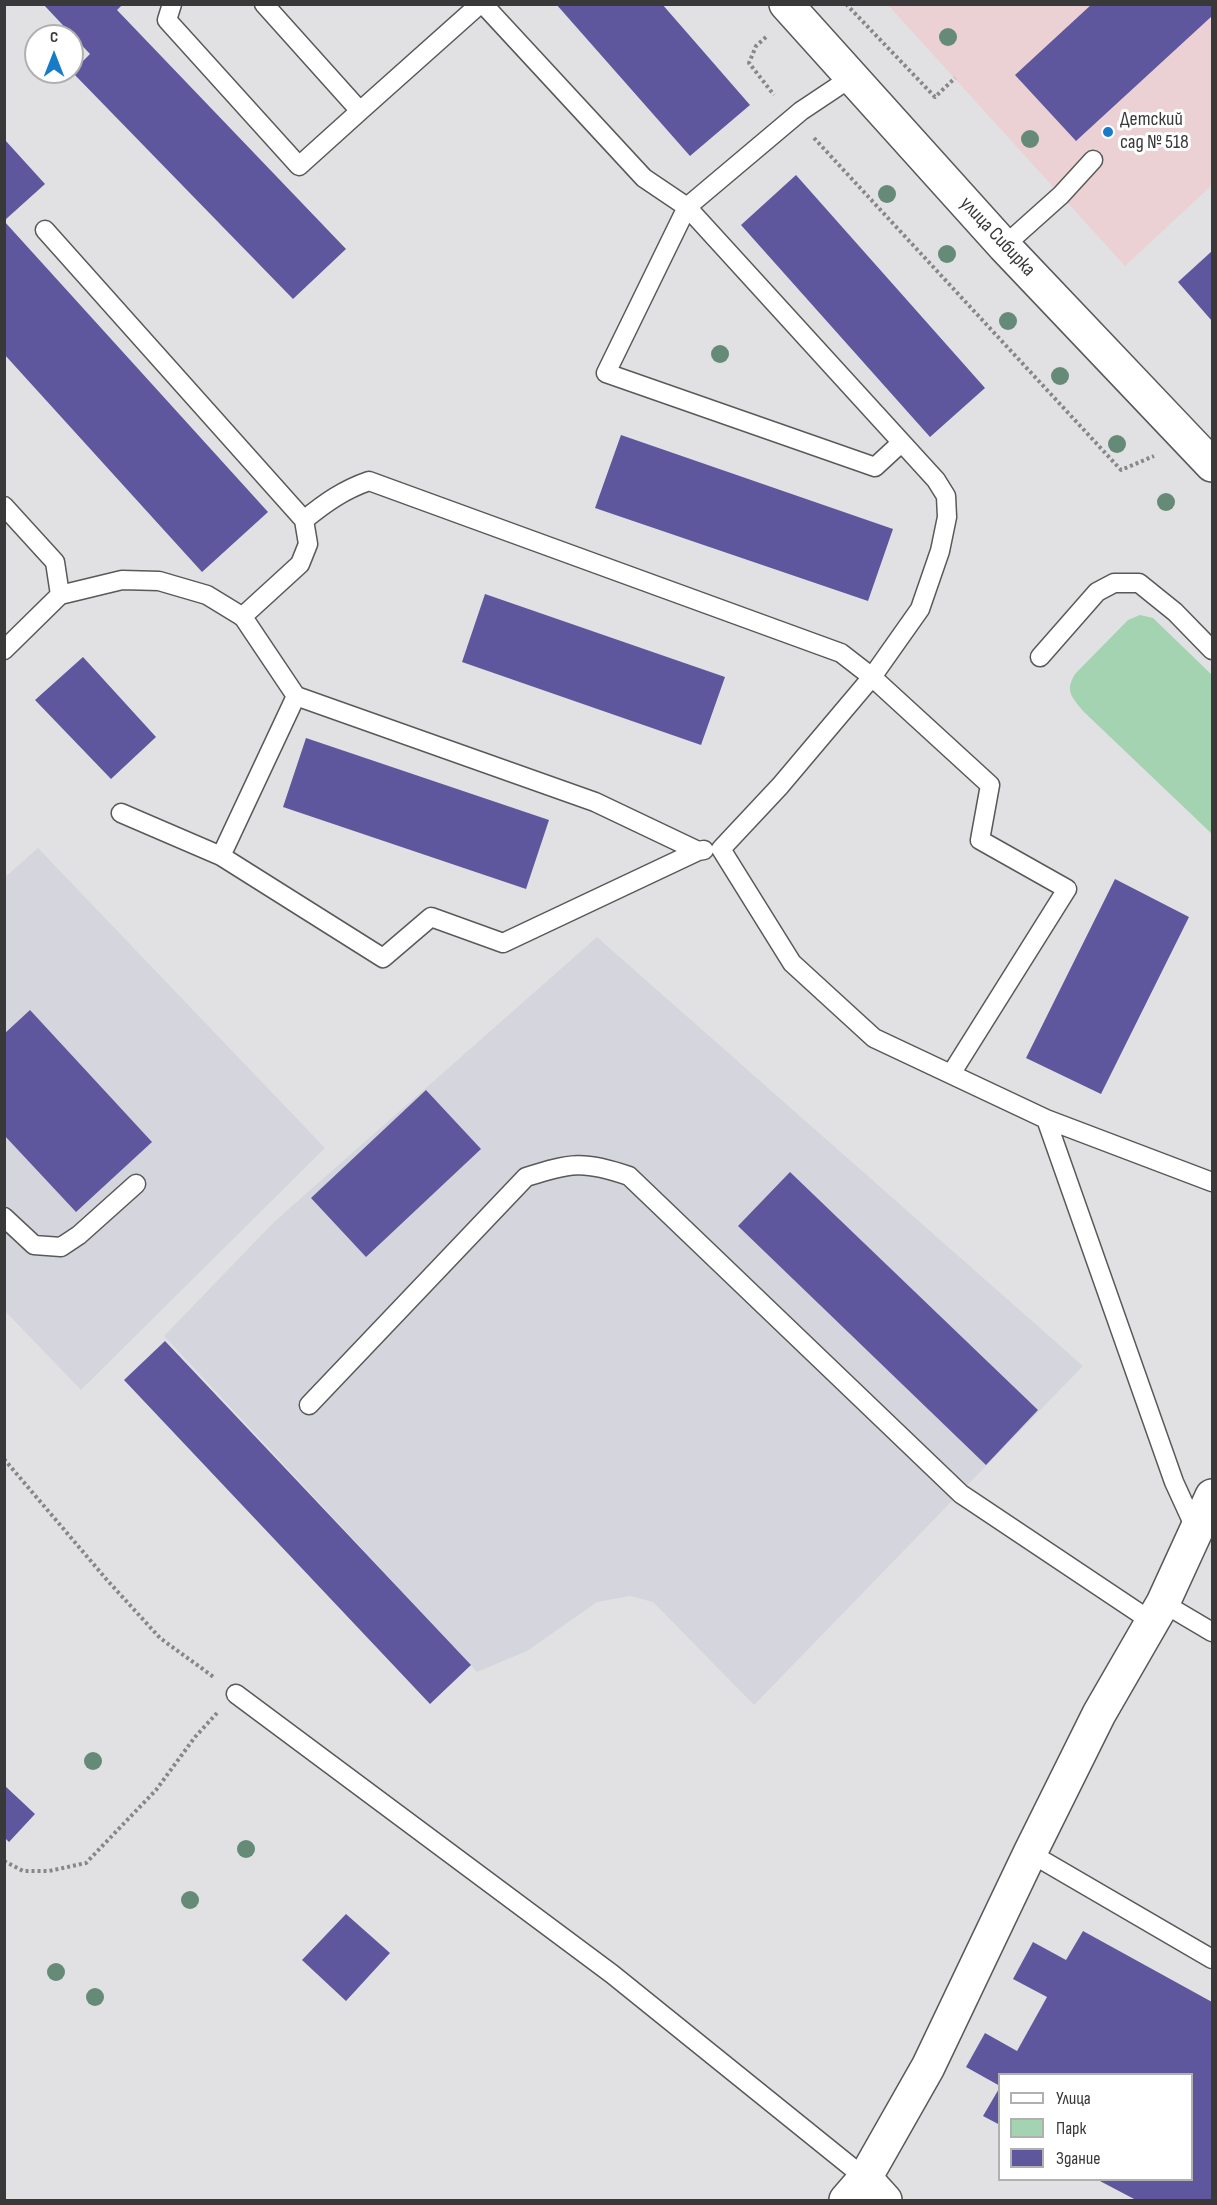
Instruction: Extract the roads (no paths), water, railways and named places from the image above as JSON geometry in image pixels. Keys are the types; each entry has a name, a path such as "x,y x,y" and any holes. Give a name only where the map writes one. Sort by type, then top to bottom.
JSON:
{"street":[{"name":"улица Сибирка","path":"779,18 852,76 1004,246 1212,465"},
{"path":"866,2193 1099,1714 1157,1612 1212,1496"}],"lane":[{"path":"121,813 221,856 383,958 431,917 502,943 698,850 721,849 780,786 872,677 920,609 940,551 947,517 946,496 936,480 687,207 644,178 481,4 299,166 167,20 172,4"},
{"path":"264,4 360,111"},
{"path":"852,76 794,117 687,207 606,372 874,467 901,443"},
{"path":"1004,246 1061,195 1093,160"},
{"path":"45,230 304,520 308,544 300,564 242,617"},
{"path":"304,520 330,498 350,487 369,481 841,653 872,677 990,785 980,840 1067,889 951,1074"},
{"path":"4,506 54,562 60,596"},
{"path":"4,650 60,596 122,580 159,581 207,596 242,617 296,696 595,802 698,850"},
{"path":"1040,657 1098,592 1114,583 1139,583 1174,612 1212,650"},
{"path":"221,856 296,696"},
{"path":"721,849 792,963 874,1038 1046,1119 1212,1182"},
{"path":"1046,1119 1174,1482 1196,1530"},
{"path":"309,1405 526,1177 564,1165 598,1165 629,1176 961,1494 1157,1612 1212,1632"},
{"path":"4,1216 34,1245 61,1247 79,1235 136,1184"},
{"path":"236,1694 612,1974 866,2193"},
{"path":"1030,1853 1212,1959"}],"place":[{"name":"Детский сад № 518","path":"1108,132"}]}
